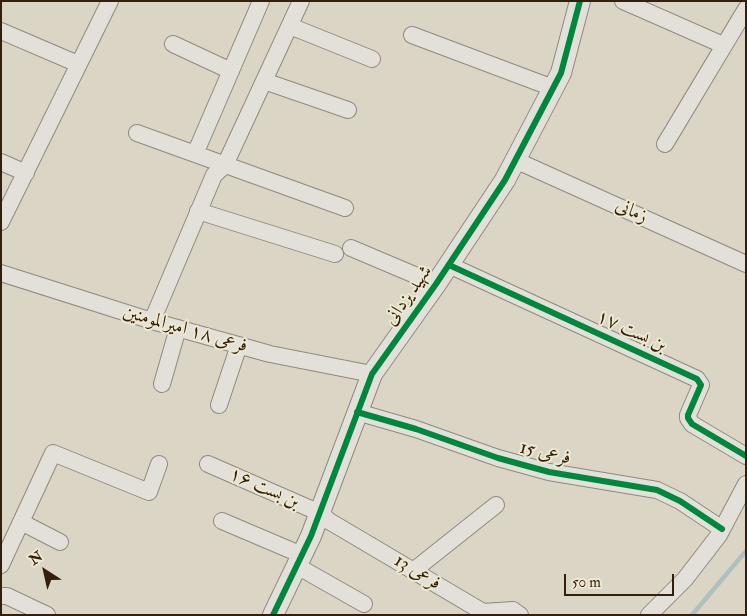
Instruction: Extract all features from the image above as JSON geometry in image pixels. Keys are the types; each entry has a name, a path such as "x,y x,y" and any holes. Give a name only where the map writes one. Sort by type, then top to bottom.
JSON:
{"street":[{"path":"1,222 110,1"},
{"path":"196,154 261,1"},
{"path":"152,321 214,175 225,165 302,1"},
{"name":"شهید یزدانی","path":"273,615 320,513 372,374 436,284 505,180 561,73 580,1"},
{"path":"623,1 723,45"},
{"path":"665,144 746,9"},
{"path":"290,26 372,59"},
{"path":"1,31 78,64"},
{"path":"412,36 553,88"},
{"path":"173,44 231,71"},
{"path":"264,81 348,110"},
{"path":"137,133 345,208"},
{"name":"زمانی","path":"515,160 746,264"},
{"path":"1,162 26,172"},
{"path":"198,211 335,254"},
{"path":"351,248 436,284"},
{"name":"بن بست ۱۷","path":"449,264 697,379 701,385 688,418 692,424 746,456"},
{"name":"فرعی ۱۸ امیرالمومنین","path":"1,273 152,321 270,354 372,374"},
{"path":"162,384 178,328"},
{"path":"218,405 239,345"},
{"name":"فرعی 15","path":"357,412 416,429 498,458 549,472 657,490 680,501 722,529"},
{"path":"1,565 53,453 149,492 160,464"},
{"name":"بن بست ۱۶","path":"208,464 320,513"},
{"path":"650,615 685,579 719,535 746,484"},
{"path":"413,571 496,505"},
{"name":"فرعی 13","path":"320,513 329,521 483,612 513,610 520,615"},
{"path":"222,521 299,561 364,604"},
{"path":"21,522 60,542"},
{"path":"1,596 7,596 46,615"}],"waterway":[{"path":"692,615 746,551"}],"cycle path":[{"path":"273,615 311,536 372,374 436,284 505,180 561,73 580,1"},
{"path":"449,265 697,379 701,385 688,418 692,424 746,456"},
{"path":"357,412 416,429 498,458 549,472 657,490 680,501 722,529"}]}
